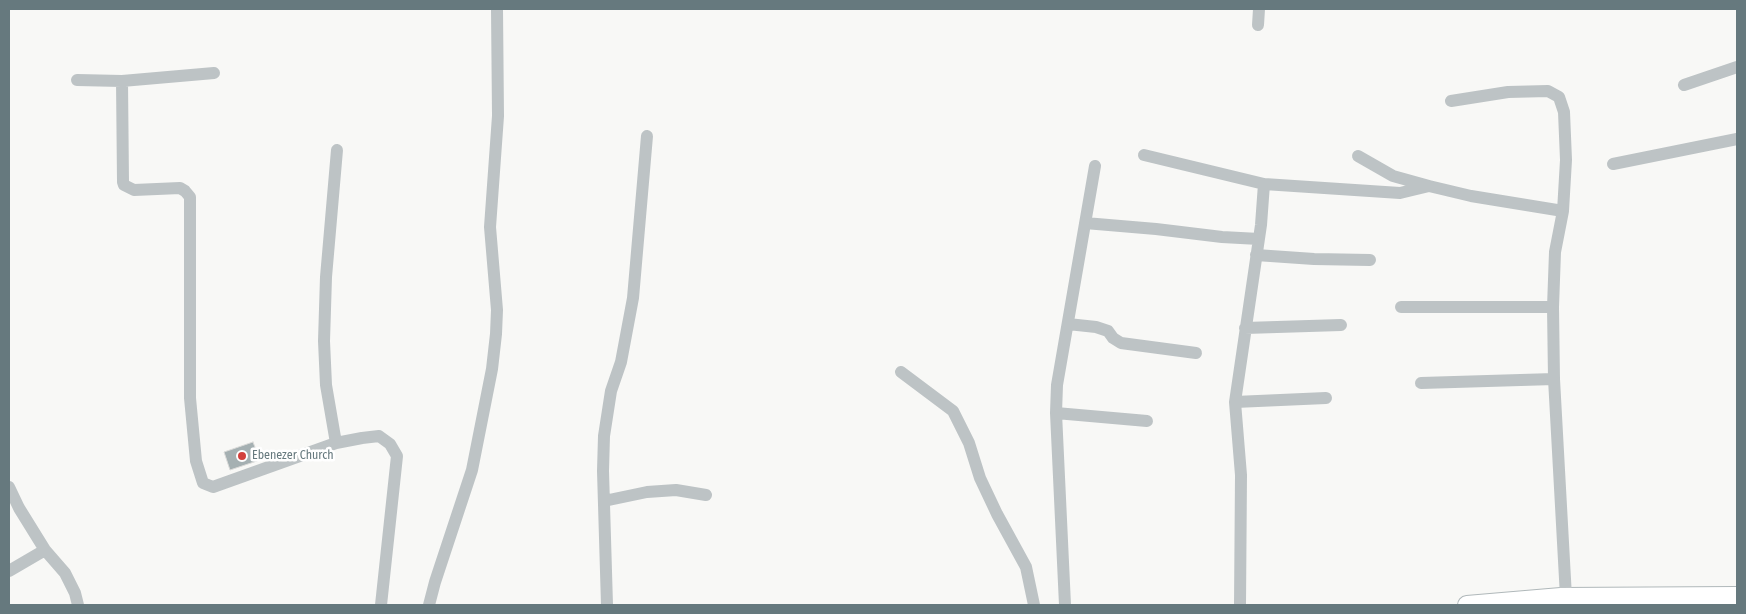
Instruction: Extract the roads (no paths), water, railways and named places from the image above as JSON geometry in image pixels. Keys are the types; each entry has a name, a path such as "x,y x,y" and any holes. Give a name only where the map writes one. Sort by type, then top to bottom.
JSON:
{"street":[{"path":"429,605 472,470 492,369 497,310 490,227 498,116 497,9"},
{"path":"1258,25 1259,9"},
{"path":"1684,85 1737,67"},
{"path":"77,80 122,82 214,73"},
{"path":"122,82 124,185 134,190 180,188 186,191 190,197 190,398 196,461 202,483 213,487 336,444 379,436 390,444 397,456 381,605"},
{"path":"1451,101 1508,92 1548,91 1560,97 1564,112 1566,160 1563,211 1555,252 1553,307 1554,378 1566,597"},
{"path":"607,605 603,470 606,422 612,391 621,362 633,298 647,136"},
{"path":"1613,164 1737,139"},
{"path":"336,444 326,385 324,341 326,277 337,150"},
{"path":"1144,156 1264,184 1400,193 1429,186"},
{"path":"1358,156 1393,176 1429,186 1471,196 1563,211"},
{"path":"1065,605 1056,413 1057,385 1095,166"},
{"path":"1240,605 1241,475 1234,402 1259,239 1264,184"},
{"path":"1085,223 1259,239"},
{"path":"1256,255 1370,260"},
{"path":"1401,307 1553,307"},
{"path":"1068,324 1096,327 1108,332 1121,343 1196,353"},
{"path":"1245,328 1340,325"},
{"path":"901,372 953,411 969,442 980,478 1026,567 1034,605"},
{"path":"1421,383 1554,378"},
{"path":"1234,402 1326,398"},
{"path":"1056,413 1147,421"},
{"path":"9,487 19,508 45,550 65,573 75,593 78,605"},
{"path":"604,501 647,492 676,490 706,495"},
{"path":"9,571 45,550"},
{"path":"1467,605 1566,597 1608,601 1737,596"}],"place":[{"name":"Ebenezer Church","path":"242,456"}]}
